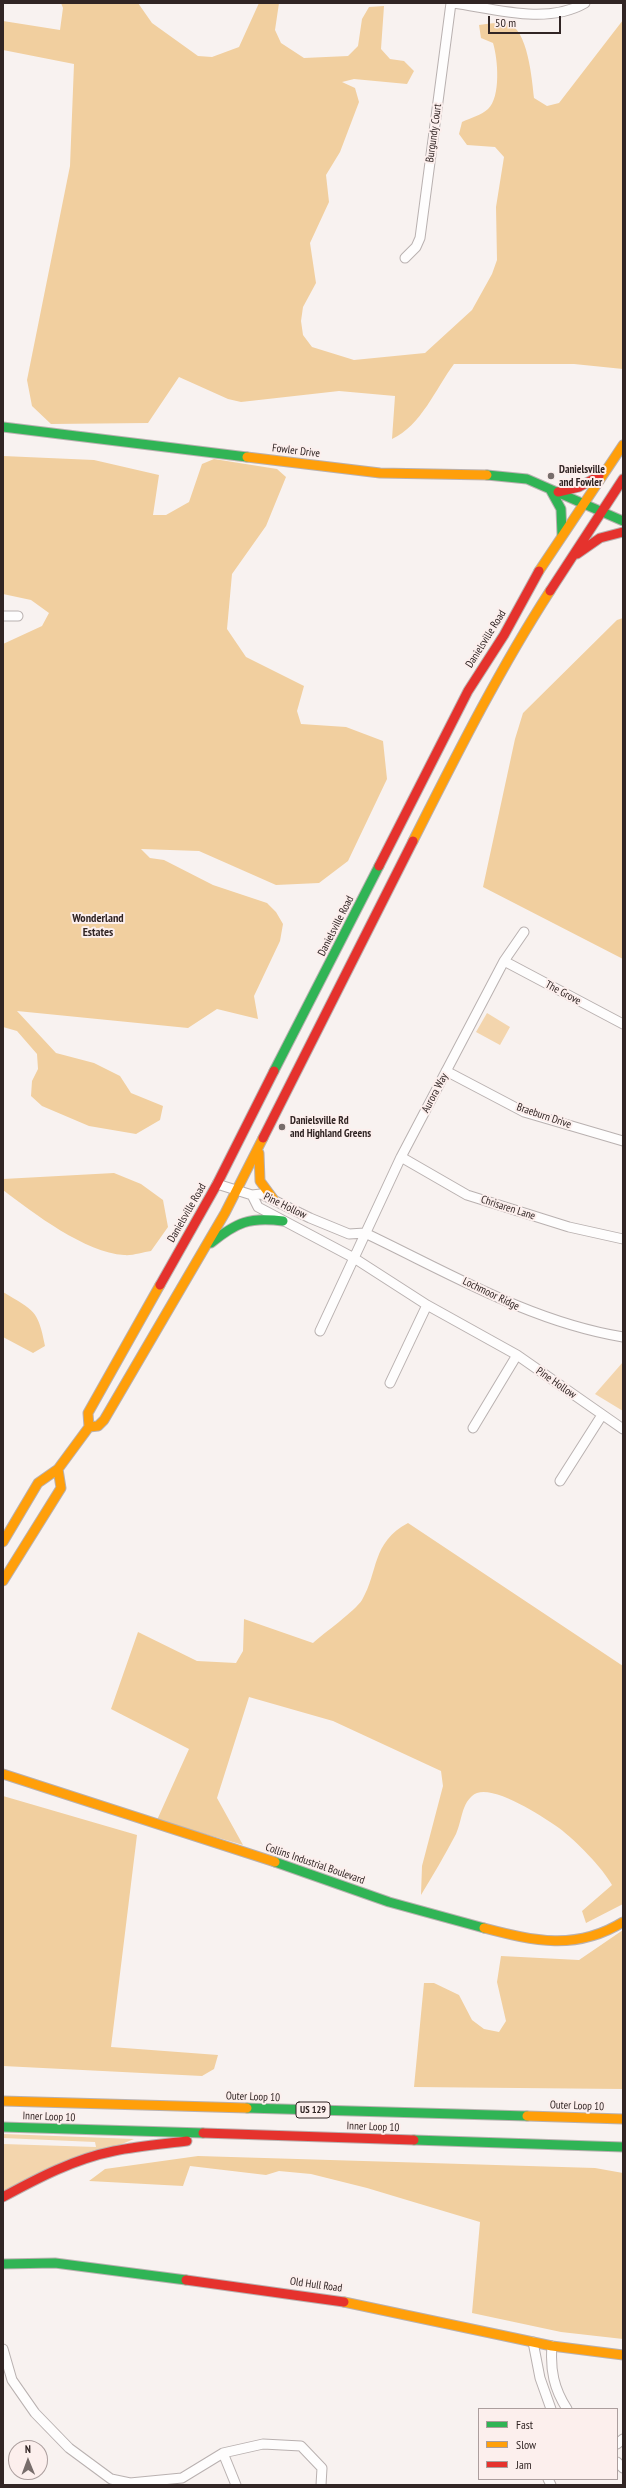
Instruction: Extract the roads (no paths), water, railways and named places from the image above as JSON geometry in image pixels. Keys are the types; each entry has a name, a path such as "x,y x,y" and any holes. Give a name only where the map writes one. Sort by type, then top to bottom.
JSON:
{"main road":[{"name":"Fowler Drive","path":"3,427 380,473 500,475 527,479 623,521"},
{"name":"Danielsville Road","path":"89,1427 88,1413 217,1184 390,848 436,751 468,691 562,535 623,445"},
{"path":"562,535 561,509 554,490 585,485 604,472"},
{"path":"3,1542 38,1483 58,1469 89,1427 98,1426 104,1420 205,1248 237,1191 453,760 530,622 623,479"},
{"path":"571,559 600,538 623,532"},
{"path":"436,751 453,760"},
{"path":"259,1147 258,1166 260,1181 274,1200"},
{"path":"205,1248 232,1226 244,1220 256,1218 283,1221"},
{"path":"3,1582 61,1488 58,1469"},
{"name":"Collins Industrial Boulevard","path":"3,1774 286,1866 389,1902 524,1939 554,1942 583,1939 610,1930 623,1922"},
{"name":"Outer Loop 10","path":"3,2101 623,2119"},
{"name":"Inner Loop 10","path":"3,2127 623,2147"},
{"path":"3,2197 61,2168 127,2148 239,2135"},
{"name":"Old Hull Road","path":"3,2264 55,2263 324,2298 552,2346 623,2355"}],"street":[{"path":"453,3 534,14 558,13 585,3"},
{"name":"Burgundy Court","path":"405,258 416,247 420,238 453,3"},
{"path":"3,616 18,616"},
{"name":"Aurora Way","path":"354,1258 401,1157 504,961 524,932"},
{"name":"The Grove","path":"504,961 623,1024"},
{"name":"Braeburn Drive","path":"446,1072 524,1112 623,1141"},
{"name":"Chrisaren Lane","path":"401,1157 468,1195 569,1228 623,1239"},
{"path":"217,1184 252,1195"},
{"name":"Pine Hollow","path":"365,1233 349,1234 310,1218 261,1194 252,1195 258,1207 354,1258 427,1305 517,1355 623,1429"},
{"name":"Lochmoor Ridge","path":"365,1233 536,1315 590,1332 623,1337"},
{"path":"320,1331 354,1258"},
{"path":"390,1383 427,1305"},
{"path":"473,1428 517,1355"},
{"path":"560,1481 602,1415"},
{"path":"533,2342 540,2378 551,2408"},
{"path":"552,2346 552,2378 559,2397 566,2408"},
{"path":"3,2349 12,2380 35,2413 69,2448 112,2482 173,2482 223,2453 263,2444 301,2446 322,2468 321,2485"},
{"path":"223,2453 236,2485"}],"place":[{"name":"Danielsville and Fowler","path":"551,476"},
{"name":"Danielsville Rd and Highland Greens","path":"282,1127"}],"district":[{"name":"Wonderland Estates","path":"98,926"}]}
